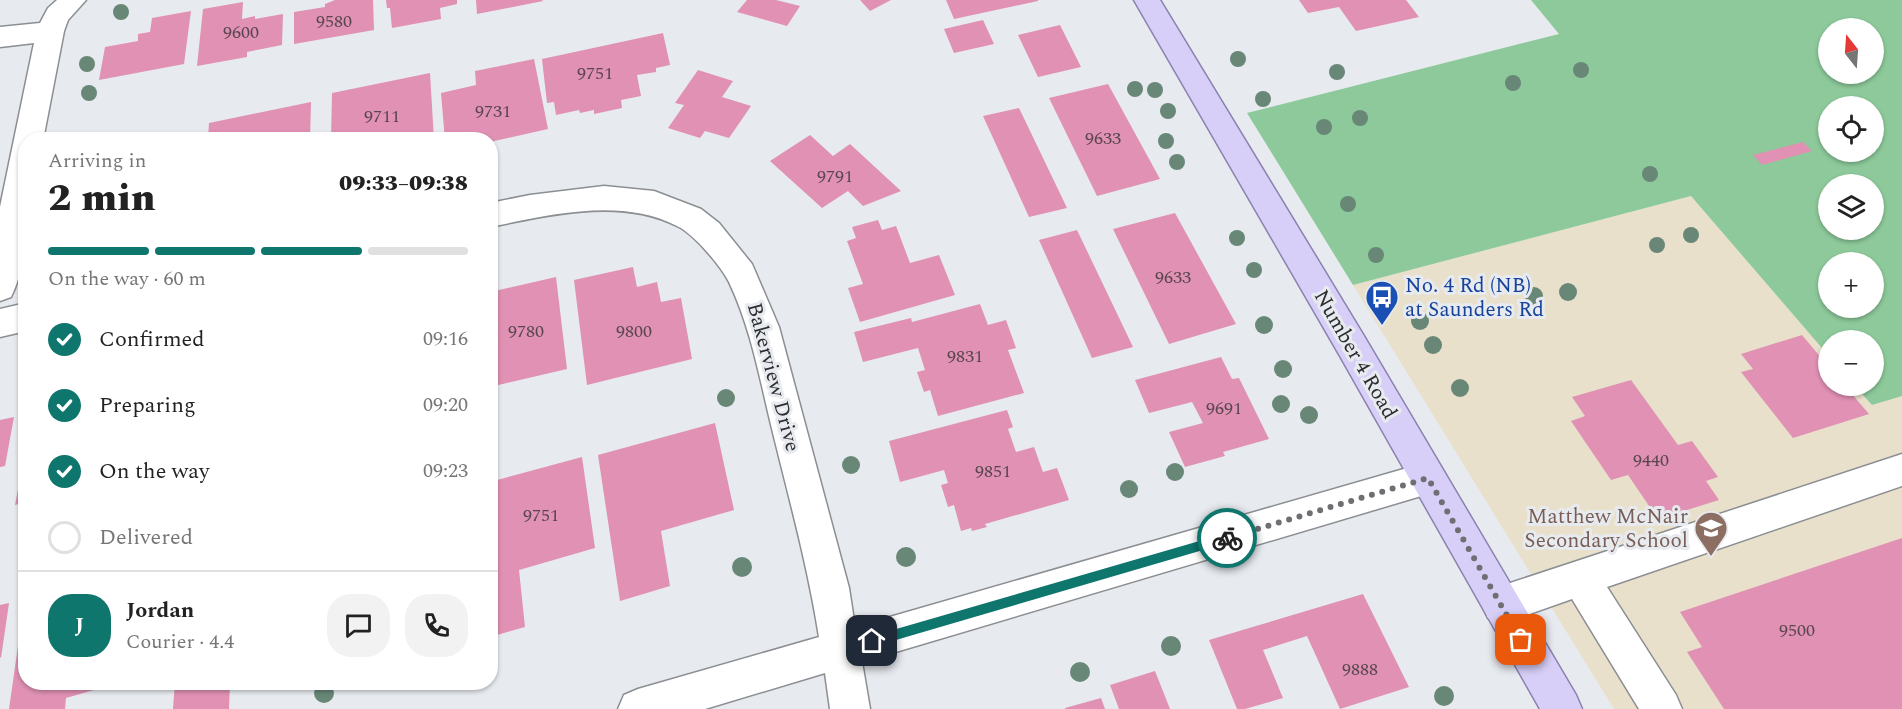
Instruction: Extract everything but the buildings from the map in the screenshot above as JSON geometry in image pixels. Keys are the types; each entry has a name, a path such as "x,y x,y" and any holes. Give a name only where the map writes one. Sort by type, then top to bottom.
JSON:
{"main road":[{"name":"Number 4 Road","path":"1147,0 1562,709"}],"street":[{"path":"30,132 50,31 57,15 73,0"},
{"path":"0,37 50,31"},
{"path":"0,288 18,192"},
{"name":"Bakerview Drive","path":"498,214 604,198 637,201 672,209 690,218 708,232 741,273 763,327 830,588 850,709"},
{"path":"0,323 18,319"},
{"path":"1501,605 1902,470"},
{"path":"638,709 1428,478"},
{"path":"1580,579 1662,709"}],"shaded area":[{"name":"Matthew McNair Secondary School","path":"1691,196 1818,343 1818,396 1864,396 1872,405 1902,396 1902,709 1614,709 1353,285"}],"green space":[{"path":"1531,0 1902,0 1902,396 1872,405 1864,396 1884,396 1884,330 1818,330 1818,343 1691,196 1353,285 1247,113 1559,34"}],"way so far":[{"path":"1227,538 1428,478 1521,640"}],"place":[{"name":"No. 4 Rd (NB) at Saunders Rd","path":"1382,326"},
{"name":"Matthew McNair Secondary School","path":"1711,557"}],"route":[{"path":"872,641 1227,538"}]}
